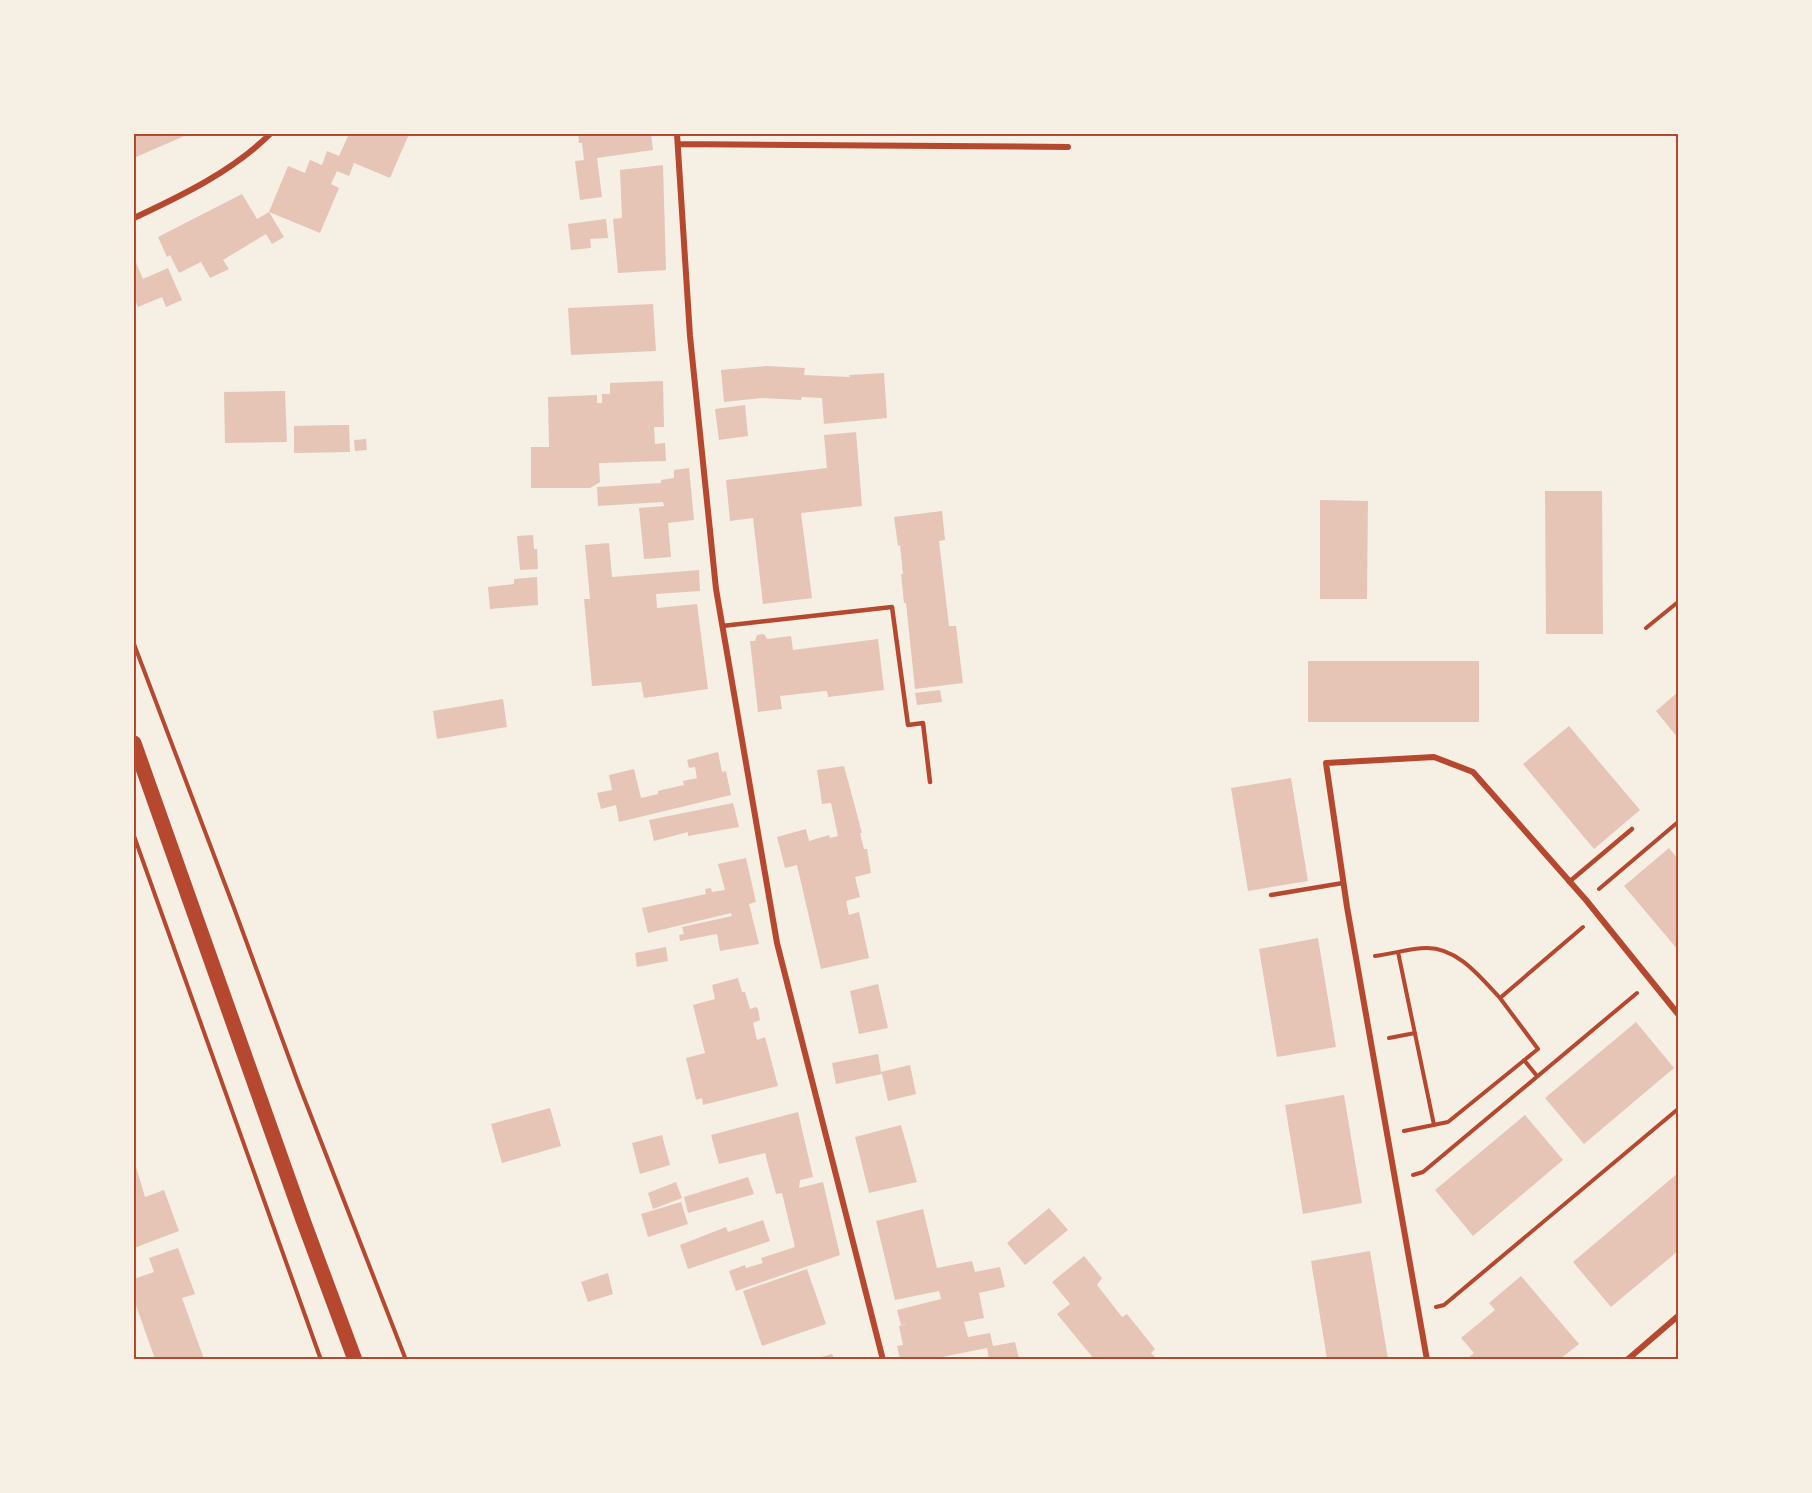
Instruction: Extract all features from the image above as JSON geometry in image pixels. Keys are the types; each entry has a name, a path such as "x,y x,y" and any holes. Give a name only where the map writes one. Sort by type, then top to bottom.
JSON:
{"main road":[{"path":"134,743 299,1209 355,1359"}],"street":[{"path":"134,218 215,176 270,134"},
{"path":"677,134 690,336 716,590 722,626 777,943 883,1359"},
{"path":"678,144 1068,147"},
{"path":"1427,1359 1356,960 1326,764 1434,757 1473,772 1586,900 1678,1014"},
{"path":"1627,1359 1678,1317"}],"lane":[{"path":"722,626 892,607 908,725 923,723 930,782"},
{"path":"1569,882 1632,829"},
{"path":"1271,895 1343,883"}],"path":[{"path":"1646,628 1678,602"},
{"path":"134,644 307,1107 406,1359"},
{"path":"1586,900 1678,822"},
{"path":"134,836 321,1359"},
{"path":"1500,998 1597,915"},
{"path":"1356,960 1426,948 1440,949 1460,959 1478,974 1500,998 1538,1049 1448,1122 1387,1134"},
{"path":"1398,952 1434,1125"},
{"path":"1395,1180 1423,1172 1651,981"},
{"path":"1371,1041 1415,1033"},
{"path":"1524,1060 1537,1076"},
{"path":"1418,1310 1444,1305 1678,1108"}],"building":[{"path":"134,134 189,134 136,157"},
{"path":"349,134 409,134 390,178 354,163 349,176 337,171 331,184 339,188 320,233 269,212 288,166 305,173 310,160 322,165 327,151 339,156"},
{"path":"578,134 629,134 630,136 651,134 653,150 597,158 602,197 580,200 575,161 584,160 582,143 579,143"},
{"path":"663,165 666,270 618,273 613,219 622,218 620,170"},
{"path":"242,194 257,219 269,212 284,237 272,244 266,234 223,260 229,269 210,278 201,262 179,273 170,255 167,257 158,237"},
{"path":"606,219 608,238 590,239 591,248 571,250 568,224"},
{"path":"134,258 143,279 168,268 182,300 166,307 162,297 138,307 134,297"},
{"path":"653,304 656,351 571,355 568,308"},
{"path":"766,366 805,368 804,375 850,377 849,375 884,373 887,418 824,424 822,398 802,397 801,400 762,398 724,402 721,370"},
{"path":"663,381 664,427 654,427 655,444 665,443 666,461 599,463 600,482 590,488 531,488 531,447 549,447 548,397 597,395 597,403 602,403 602,394 610,394 610,383"},
{"path":"285,391 287,442 225,443 224,392"},
{"path":"745,405 748,436 719,440 715,409"},
{"path":"349,425 350,452 294,453 294,426"},
{"path":"856,432 862,506 801,513 812,598 763,604 753,518 730,521 726,480 827,468 824,435"},
{"path":"366,439 367,450 355,451 354,440"},
{"path":"689,468 694,520 668,523 671,557 644,559 639,508 664,506 663,502 598,506 597,487 661,483 661,480 674,478 674,470"},
{"path":"1545,491 1602,491 1603,634 1546,634"},
{"path":"1320,500 1368,501 1367,599 1320,599"},
{"path":"942,511 945,540 939,541 949,626 956,626 963,683 915,689 906,603 904,603 900,545 898,546 894,517"},
{"path":"533,535 534,549 537,549 538,569 520,570 517,536"},
{"path":"609,543 612,577 699,570 700,591 656,594 657,608 697,604 708,689 644,698 641,682 592,686 584,599 590,599 585,545"},
{"path":"537,577 538,605 490,609 488,587 514,584 514,579"},
{"path":"764,634 767,639 791,636 793,650 878,639 884,690 828,697 827,691 780,696 782,709 758,712 750,641 755,641 757,635"},
{"path":"1308,661 1479,661 1479,722 1308,722"},
{"path":"940,690 942,702 917,705 915,693"},
{"path":"1678,692 1678,738 1656,711"},
{"path":"503,699 507,727 437,739 433,711"},
{"path":"1569,726 1640,810 1594,849 1523,764"},
{"path":"718,752 722,772 726,771 731,795 619,822 616,805 601,809 597,793 612,790 609,775 634,769 641,798 684,785 683,781 697,778 695,767 689,768 687,760"},
{"path":"844,766 862,833 860,833 864,849 867,849 871,873 855,877 860,897 846,901 849,915 859,912 869,958 821,969 797,865 785,868 777,837 806,829 809,841 829,835 830,838 838,836 831,803 822,804 817,770"},
{"path":"1291,778 1308,881 1248,891 1231,788"},
{"path":"733,803 739,827 688,836 688,832 654,841 649,820"},
{"path":"1669,848 1678,859 1678,950 1624,886"},
{"path":"746,858 756,902 749,904 759,944 720,951 717,934 680,941 679,935 684,934 682,927 732,916 731,913 648,933 642,908 706,894 705,889 711,888 712,892 725,890 718,864"},
{"path":"1318,938 1336,1047 1277,1057 1259,949"},
{"path":"666,947 668,961 637,967 635,953"},
{"path":"738,978 750,1009 756,1007 758,1009 760,1020 753,1023 757,1040 765,1037 778,1086 703,1105 702,1098 696,1100 686,1058 705,1053 693,1005 715,999 712,985"},
{"path":"878,984 888,1028 859,1034 850,991"},
{"path":"1636,1022 1674,1068 1584,1144 1545,1098"},
{"path":"878,1054 881,1072 910,1065 916,1094 888,1101 882,1074 836,1084 832,1063"},
{"path":"1344,1095 1362,1203 1303,1214 1285,1105"},
{"path":"550,1108 561,1146 502,1163 491,1124"},
{"path":"798,1112 813,1177 800,1180 799,1188 823,1182 840,1255 736,1291 729,1271 745,1265 746,1268 763,1263 761,1258 795,1247 782,1193 776,1194 765,1153 719,1164 711,1135"},
{"path":"1525,1115 1563,1160 1473,1236 1435,1190"},
{"path":"901,1125 917,1182 869,1193 855,1137"},
{"path":"662,1135 670,1165 640,1174 632,1143"},
{"path":"134,1160 145,1197 164,1190 179,1231 134,1248"},
{"path":"1678,1173 1678,1251 1611,1307 1573,1262"},
{"path":"748,1177 754,1194 688,1213 684,1197"},
{"path":"676,1182 682,1198 653,1209 648,1193"},
{"path":"681,1202 688,1224 648,1237 641,1214"},
{"path":"1049,1208 1068,1230 1025,1265 1007,1243"},
{"path":"923,1209 937,1268 972,1261 975,1272 1000,1267 1005,1287 979,1293 984,1318 964,1322 968,1337 990,1333 993,1346 1015,1342 1019,1359 989,1359 987,1348 942,1357 943,1359 900,1359 897,1346 903,1345 899,1326 907,1324 901,1325 897,1310 941,1299 939,1291 895,1300 876,1221"},
{"path":"763,1220 770,1241 688,1269 680,1245 726,1227 728,1232"},
{"path":"178,1248 195,1294 182,1298 204,1359 155,1359 134,1300 134,1279 154,1272 149,1258"},
{"path":"1370,1251 1388,1359 1327,1359 1311,1261"},
{"path":"1084,1256 1102,1278 1097,1285 1122,1317 1127,1314 1155,1349 1151,1353 1157,1359 1094,1359 1057,1314 1070,1304 1052,1282"},
{"path":"807,1269 826,1324 762,1346 743,1291"},
{"path":"608,1273 613,1294 588,1302 581,1282"},
{"path":"1521,1276 1579,1344 1560,1359 1467,1359 1474,1353 1461,1338 1495,1310 1489,1303"},
{"path":"832,1354 834,1359 815,1359"}]}
